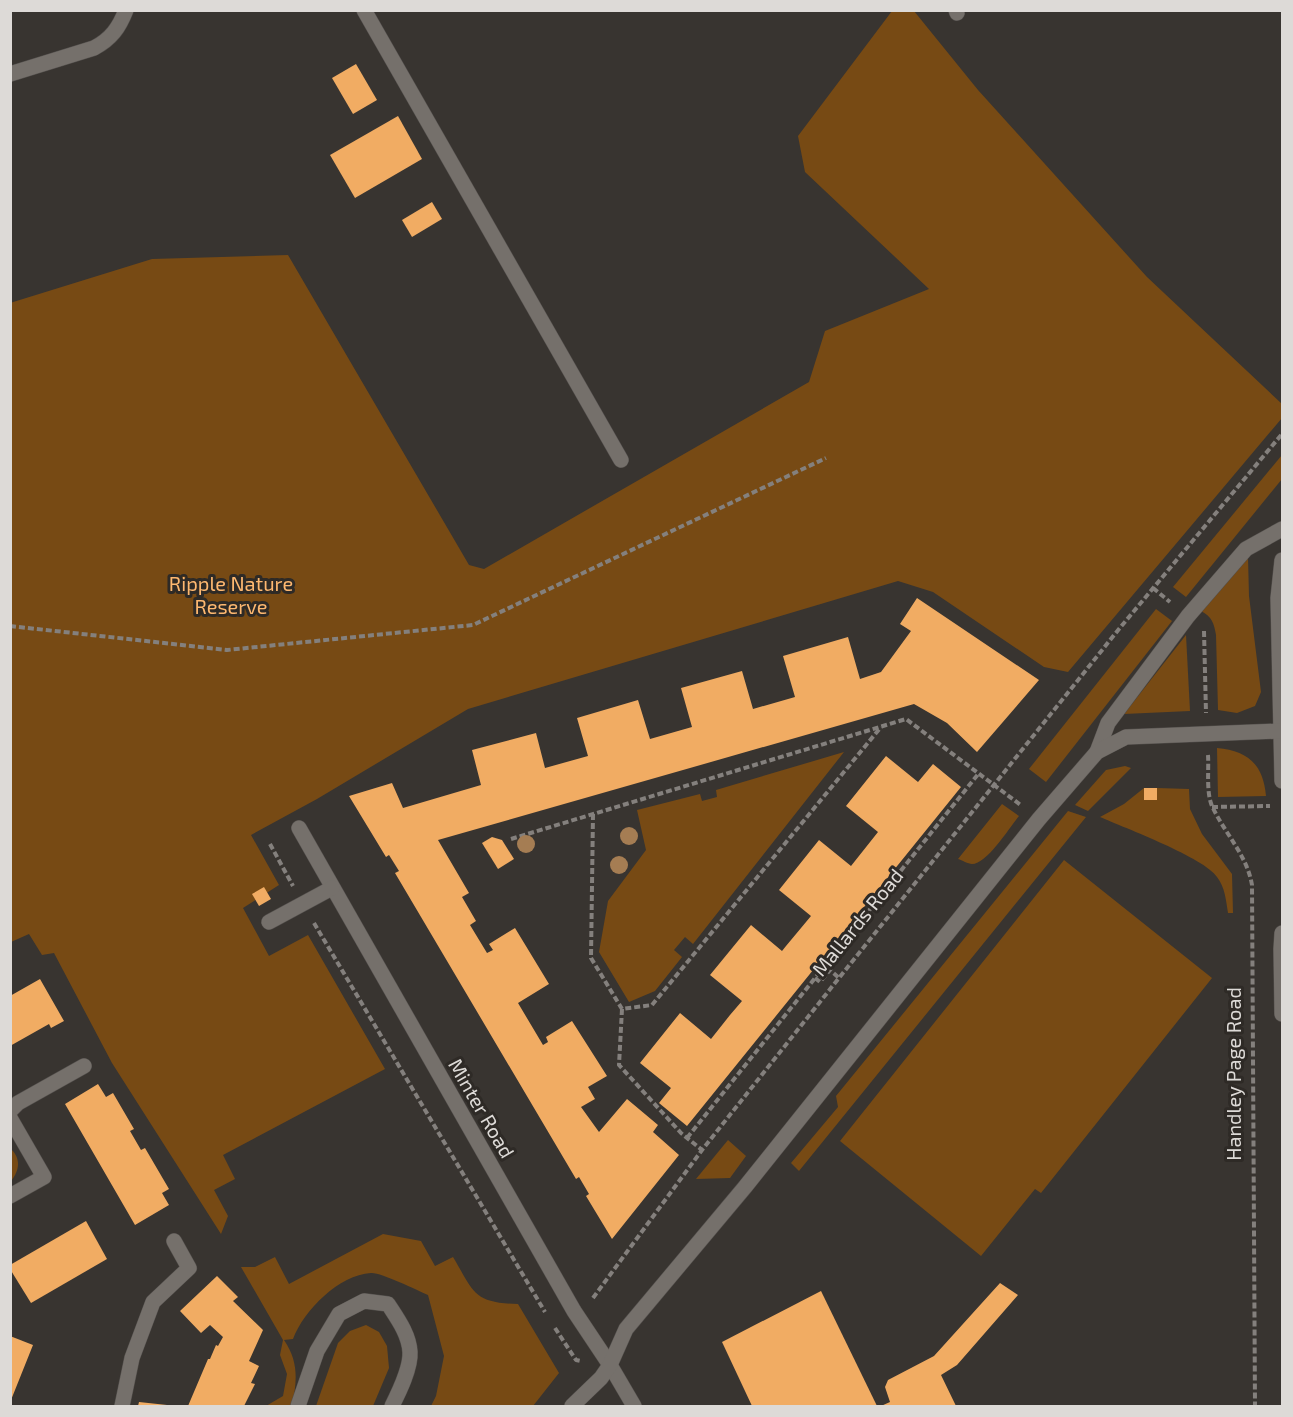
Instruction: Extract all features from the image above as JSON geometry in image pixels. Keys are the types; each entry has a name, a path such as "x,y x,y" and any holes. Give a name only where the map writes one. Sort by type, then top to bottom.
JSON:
{"street":[{"path":"10,74 94,48 106,42 117,31 126,10"},
{"path":"364,10 621,460"},
{"path":"572,1407 610,1365 626,1329 752,1177 1039,819 1096,752 1108,723 1188,616 1246,549 1282,529"},
{"path":"1282,560 1278,598 1281,647 1282,781"},
{"path":"1096,752 1126,737 1280,731"},
{"name":"Minter Road","path":"299,828 584,1328 610,1365 634,1407"},
{"path":"269,922 332,888"},
{"path":"1282,933 1282,1014"},
{"path":"10,1111 18,1103 84,1066"},
{"path":"10,1118 44,1177 10,1196"},
{"path":"122,1407 132,1358 153,1302 189,1268 174,1241"},
{"path":"298,1407 317,1351 339,1314 364,1300 388,1304 402,1325 410,1352 403,1382 392,1407"}],"path":[{"name":"Mallards Road","path":"594,1385 584,1361 584,1328 595,1294 702,1150 839,978 1153,588 1282,434"},
{"path":"10,626 227,651 473,625 826,458"},
{"path":"1153,588 1175,606"},
{"path":"1199,626 1204,631 1206,640 1206,717"},
{"path":"511,839 906,719 1039,819"},
{"path":"622,1009 652,1005 881,727"},
{"name":"Handley Page Road","path":"1208,751 1210,801 1245,861 1252,885 1256,1407"},
{"path":"687,1138 979,773"},
{"path":"1212,807 1270,806"},
{"path":"593,814 591,958 622,1009 619,1065 687,1138 702,1150"},
{"path":"270,844 295,890"},
{"path":"312,919 541,1305"},
{"path":"815,978 820,982 830,970 839,978"}],"green space":[{"name":"Ripple Nature Reserve","path":"892,11 914,11 978,90 1147,277 1282,404 1282,418 1068,672 1044,667 933,592 898,581 468,709 317,799 251,835 279,885 243,908 269,956 308,935 385,1069 223,1155 235,1179 214,1190 228,1216 221,1234 112,1063 54,953 42,955 29,934 11,942 10,303 152,259 288,255 469,565 484,569 809,382 825,331 929,289 805,172 798,136"},
{"path":"1282,455 1282,479 1186,597 1173,587"},
{"path":"1248,557 1249,596 1261,692 1255,706 1237,713 1218,710 1216,635 1212,621 1201,611"},
{"path":"1156,609 1172,621 1046,782 1029,769"},
{"path":"1186,635 1190,711 1124,714"},
{"path":"1217,748 1237,752 1252,761 1261,775 1266,796 1218,797"},
{"path":"844,752 693,944 685,937 674,950 682,957 655,991 629,1002 599,952 608,901 646,850 637,810 700,794 702,801 717,797 716,790"},
{"path":"1125,766 1131,768 1088,811 1075,805 1106,770"},
{"path":"1144,788 1145,800 1157,800 1157,788 1189,789 1190,809 1202,834 1232,874 1233,913 1228,913 1222,885 1210,869 1181,853 1100,817 1124,804"},
{"path":"1002,804 1019,816 997,844 978,862 970,864 958,859"},
{"path":"1068,811 1086,817 799,1171 791,1163 838,1107 836,1096"},
{"path":"1064,860 1212,978 1041,1193 1035,1189 981,1256 840,1141"},
{"path":"728,1140 746,1156 730,1178 696,1179"},
{"path":"10,1148 18,1160 16,1173 11,1181"},
{"path":"383,1234 421,1241 435,1266 453,1257 476,1293 492,1301 518,1304 559,1373 533,1406 431,1406 436,1396 444,1356 428,1295 390,1278 371,1273 359,1275 335,1287 305,1317 293,1339 284,1340 292,1356 296,1372 292,1406 266,1406 283,1396 287,1374 280,1355 283,1340 241,1267 255,1267 275,1257 289,1284"},
{"path":"366,1325 379,1332 387,1346 389,1368 373,1406 316,1406 338,1343 350,1331"}],"building":[{"path":"356,64 377,100 353,114 332,78"},
{"path":"398,116 422,159 355,198 330,155"},
{"path":"432,202 442,219 412,237 402,220"},
{"path":"917,598 1039,680 977,752 947,723 914,704 438,840 469,893 462,897 476,921 470,925 487,953 493,950 489,944 515,928 549,984 518,1003 543,1045 548,1042 546,1037 572,1021 607,1076 588,1087 595,1099 581,1107 599,1132 627,1099 658,1125 653,1132 679,1155 612,1239 586,1196 589,1194 579,1177 576,1179 395,873 399,871 389,855 386,857 349,796 392,783 403,808 481,785 472,750 536,733 545,768 588,756 577,718 638,700 650,739 692,727 681,688 742,671 753,709 795,697 783,656 848,637 860,679 881,672 911,631 900,624"},
{"path":"886,756 918,782 933,764 961,787 687,1126 659,1103 671,1088 640,1063 680,1013 711,1039 742,1001 710,975 751,925 782,951 811,916 779,890 819,840 851,866 878,832 846,806"},
{"path":"1144,788 1157,788 1157,800 1144,800"},
{"path":"492,837 502,840 514,859 498,869 482,843"},
{"path":"264,887 271,899 259,906 252,894"},
{"path":"40,979 64,1021 51,1028 49,1024 10,1046 10,996"},
{"path":"98,1084 106,1097 113,1093 134,1129 130,1131 141,1150 145,1148 169,1189 162,1193 169,1205 135,1225 65,1104"},
{"path":"86,1221 107,1259 31,1303 10,1269 10,1265"},
{"path":"217,1276 238,1297 233,1301 263,1330 249,1361 259,1366 251,1383 255,1384 244,1406 188,1406 208,1359 223,1337 210,1325 201,1333 180,1311"},
{"path":"1000,1283 1018,1295 957,1365 941,1375 956,1406 881,1406 890,1402 885,1387 888,1380 934,1356"},
{"path":"821,1291 877,1406 752,1406 722,1342"},
{"path":"10,1336 33,1345 11,1400 10,1400"},
{"path":"139,1402 167,1405 167,1406 138,1406"}]}
